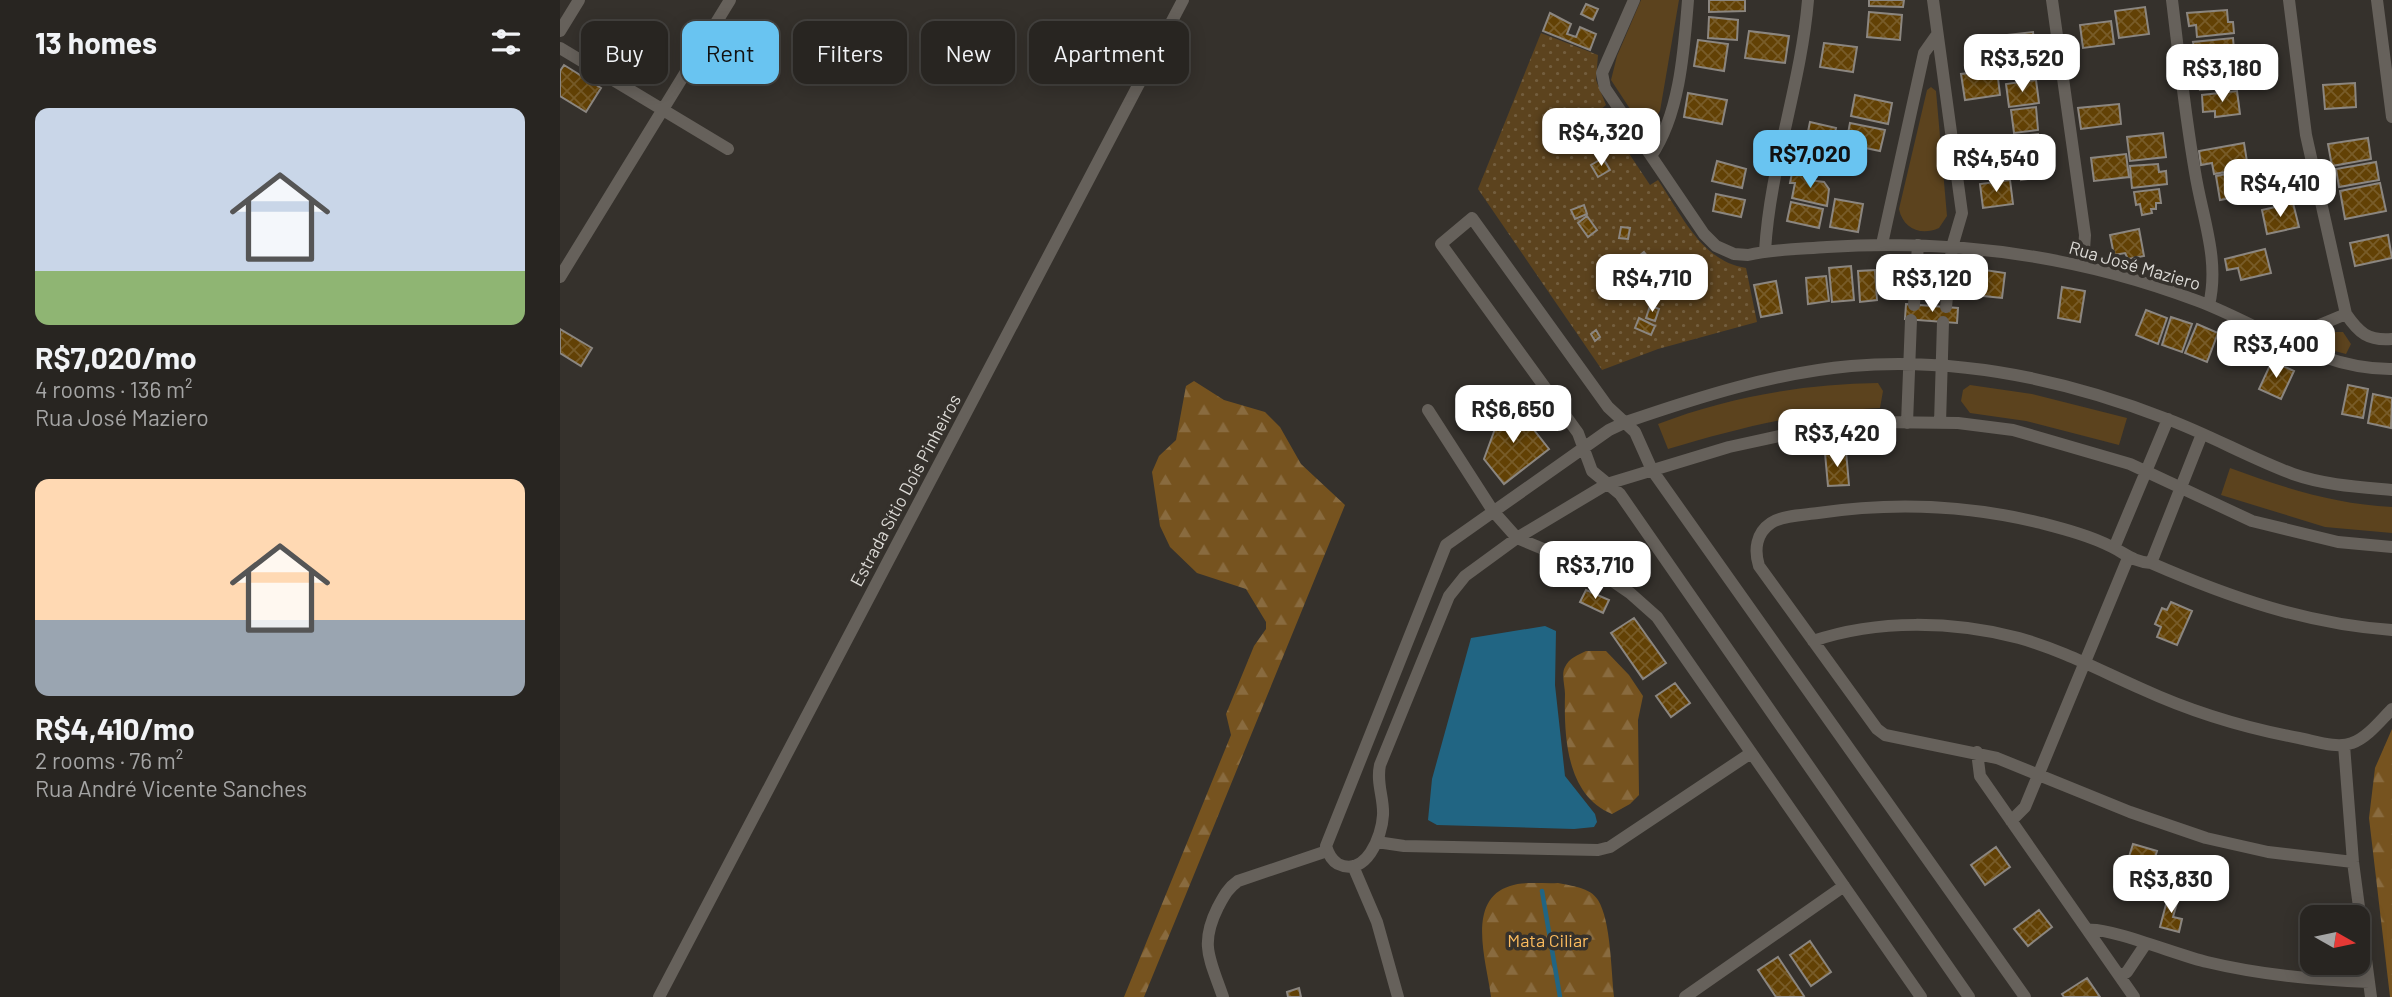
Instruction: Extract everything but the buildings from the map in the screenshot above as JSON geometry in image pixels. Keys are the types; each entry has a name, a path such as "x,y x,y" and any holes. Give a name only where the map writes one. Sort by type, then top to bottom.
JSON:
{"street":[{"path":"560,31 579,0"},
{"path":"560,277 730,0"},
{"name":"Estrada Sítio Dois Pinheiros","path":"659,997 1183,0"},
{"name":"Rua José Maziero","path":"1634,0 1602,74 1605,88 1704,234 1716,246 1734,254 1882,244 1918,245 1952,247 2083,265 2209,305 2281,341 2338,362 2374,369 2392,369"},
{"path":"1651,156 1664,138 1684,45 1688,0"},
{"path":"1765,251 1771,191 1796,89 1808,0"},
{"path":"1933,0 1962,213 1952,247 1946,307"},
{"path":"2052,0 2085,235 2083,265"},
{"path":"2172,0 2193,164 2212,251 2214,287 2209,305"},
{"path":"2289,0 2306,135 2346,314 2359,333 2377,341 2392,339"},
{"path":"2376,0 2392,117"},
{"path":"1882,244 1924,53 1936,36"},
{"path":"560,48 728,149"},
{"path":"1969,997 1628,506 1592,471 1585,447 1441,244 1472,218 1608,407 1626,422 1642,444 1652,470 2025,997"},
{"path":"1914,305 1918,245"},
{"path":"2281,341 2346,314"},
{"path":"1907,423 1911,320"},
{"path":"1940,423 1943,322"},
{"path":"2392,490 2326,482 2295,474 2168,419 2055,382 2018,375 1908,365 1851,366 1768,380 1696,398 1626,422 1585,447 1446,545 1326,846 1327,851 1338,864 1353,866 1366,859 1377,842 1383,814 1378,785 1380,765 1449,596 1465,576 1517,538 1607,484 1652,470 1779,436 1877,422 1940,423 2013,430 2095,451 2148,471 2252,521 2291,533 2338,542 2392,547"},
{"path":"1428,410 1493,511 1517,538 1601,573 1644,604 1657,617 1921,997"},
{"path":"2114,548 2168,419"},
{"path":"2151,563 2202,434"},
{"path":"2353,862 2268,852 2206,838 2130,812 2039,773 1977,752 1906,741 1877,729 1759,566 1758,540 1774,521 1839,510 1937,508 2042,523 2114,548 2128,558 2151,563 2262,607 2320,621 2392,630"},
{"path":"2011,821 2025,807 2128,558"},
{"path":"1813,641 1867,629 1941,625 2020,639 2085,663 2166,700 2221,719 2282,735 2344,746 2354,743 2392,709"},
{"path":"2344,746 2353,862 2371,997"},
{"path":"1977,752 1980,776 2134,997"},
{"path":"1377,842 1404,846 1598,850 1610,847 1751,753"},
{"path":"1223,997 1208,952 1206,935 1227,890 1238,881 1327,851"},
{"path":"1353,866 1377,922 1398,997"},
{"path":"1685,997 1844,886"},
{"path":"2088,930 2104,930 2145,945 2207,962 2273,975 2369,982"},
{"path":"2120,976 2127,971 2145,945"}],"shaded area":[{"path":"1641,0 1679,0 1660,111 1653,121 1638,121 1611,80 1617,56"},
{"path":"1541,33 1598,55 1596,80 1606,105 1600,110 1650,185 1658,180 1705,246 1730,264 1746,268 1757,322 1658,349 1602,370 1478,189"},
{"path":"1931,87 1936,91 1947,216 1939,228 1919,231 1904,222 1899,209 1927,90"},
{"path":"2343,332 2351,344 2346,354 2312,345 2312,339"},
{"path":"1878,383 1883,391 1880,408 1824,413 1772,422 1668,449 1658,424 1738,399 1794,389"},
{"path":"1970,385 2032,394 2127,418 2119,445 2026,421 1970,413 1961,401 1963,390"},
{"path":"2230,468 2310,494 2392,507 2392,533 2325,527 2221,495"}],"green space":[{"path":"1194,381 1224,400 1265,412 1280,427 1301,464 1345,505 1144,997 1124,997 1231,735 1226,714 1254,646 1266,629 1266,622 1246,589 1197,573 1170,547 1160,526 1152,472 1159,456 1176,440 1186,386"},
{"path":"1586,651 1606,651 1629,675 1643,696 1638,720 1639,795 1630,804 1612,814 1597,805 1585,793 1571,763 1567,745 1564,670 1571,659"},
{"path":"2392,729 2390,997 2369,818 2375,768"},
{"name":"Mata Ciliar","path":"1558,883 1585,890 1598,900 1606,920 1614,997 1491,997 1482,934 1487,904 1496,893 1515,884"}],"water":[{"path":"1545,626 1556,631 1555,685 1565,776 1595,814 1597,822 1594,827 1574,829 1437,825 1428,820 1432,779 1471,638"}],"waterway":[{"path":"1542,891 1560,997"}]}
